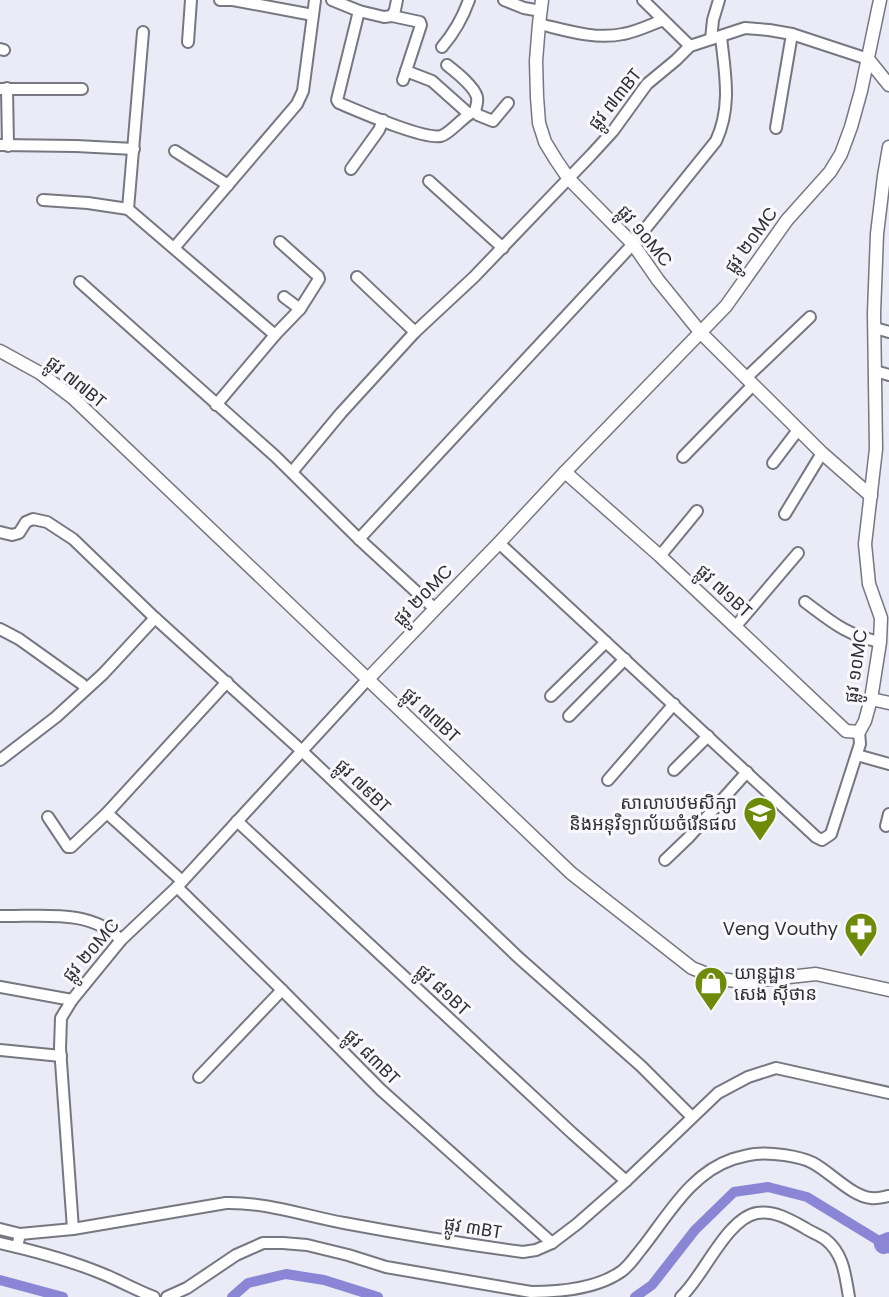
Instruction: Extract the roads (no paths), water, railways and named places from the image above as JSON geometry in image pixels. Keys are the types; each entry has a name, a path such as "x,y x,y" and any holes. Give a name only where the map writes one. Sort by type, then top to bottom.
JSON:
{"street":[{"path":"188,42 191,0"},
{"path":"220,0 233,0 313,15"},
{"path":"174,248 297,104 303,91 315,0"},
{"path":"332,0 359,11 420,22 405,75 432,81 472,113 493,121 508,103"},
{"path":"392,16 397,0"},
{"path":"504,0 541,12 584,34 604,36 623,34 663,20"},
{"path":"643,0 690,46"},
{"path":"359,539 633,244 716,141 723,127 726,110 726,77 716,38 711,33 719,0"},
{"name":"ផ្លូវ ២០MC","path":"73,1229 61,1056 62,1018 72,1000 121,940 179,884 367,680 726,306 787,220 830,172 841,154 851,127 880,0"},
{"path":"442,47 452,35 467,8 466,1"},
{"path":"359,11 336,101 385,122 430,137 440,136 446,134 472,113 477,102 477,95 462,77 447,65"},
{"name":"ផ្លូវ ១០MC","path":"499,543 816,837 822,840 831,834 860,744 858,732 865,721 871,699 880,642 881,618 869,584 865,544 871,496 798,430 701,333 658,280 633,244 569,179 544,142 539,123 536,61 541,12"},
{"name":"ផ្លូវ ៧៣BT","path":"292,472 341,413 415,332 503,248 613,131 647,84 690,46 745,28 792,34 868,59"},
{"path":"128,208 143,32"},
{"path":"776,128 792,34"},
{"path":"868,59 889,86"},
{"path":"82,89 4,89 4,146 134,149"},
{"path":"351,169 379,130 383,120"},
{"path":"871,496 876,449 874,302 884,220 889,147"},
{"path":"175,151 228,185"},
{"path":"429,181 503,248"},
{"path":"43,201 128,208 275,335"},
{"path":"216,405 300,309 319,279 280,242"},
{"path":"357,277 415,332"},
{"path":"80,282 292,472 359,539 435,609"},
{"path":"284,297 300,309"},
{"path":"684,457 810,317"},
{"path":"875,328 889,332"},
{"name":"ផ្លូវ ៧៧BT","path":"0,351 40,372 73,398 571,873 692,968 720,979 744,982 816,974 889,990"},
{"path":"875,371 889,375"},
{"path":"773,463 798,430"},
{"path":"785,514 822,453"},
{"name":"ផ្លូវ ៧១BT","path":"565,472 660,556 846,731 858,732"},
{"path":"660,556 697,511"},
{"name":"ផ្លូវ ៧៩BT","path":"0,532 19,533 26,522 33,519 47,522 73,539 155,618 302,751 519,958 641,1066 692,1117"},
{"path":"735,627 798,553"},
{"path":"805,602 837,626 856,636 880,642"},
{"path":"0,760 56,717 103,674 155,618"},
{"path":"0,629 19,639 86,689"},
{"path":"551,696 606,642"},
{"path":"569,716 625,659"},
{"path":"48,817 68,847 71,847 107,813 227,682"},
{"path":"871,699 889,703"},
{"path":"608,780 674,704"},
{"path":"674,770 708,736"},
{"path":"856,755 889,764"},
{"path":"665,860 688,838 747,772"},
{"name":"ផ្លូវ ៨៣BT","path":"107,813 381,1090 552,1243"},
{"path":"886,826 889,814"},
{"name":"ផ្លូវ ៨១BT","path":"237,821 626,1181"},
{"path":"0,916 84,919 112,931 121,940"},
{"path":"0,987 72,1000"},
{"path":"199,1077 282,990"},
{"path":"0,1050 61,1056"},
{"name":"ផ្លូវ ៣BT","path":"0,1229 20,1234 73,1229 226,1203 247,1203 344,1223 523,1252 536,1250 552,1243 577,1224 626,1181 718,1093 748,1077 776,1068 889,1093"},
{"path":"167,1297 187,1288 236,1254 263,1243 307,1245 386,1267 531,1292 554,1292 583,1287 604,1281 624,1270 693,1183 713,1169 732,1160 756,1154 785,1155 811,1162 858,1195 871,1198 889,1196"},
{"path":"681,1297 730,1232 743,1219 757,1213 773,1214 791,1220 826,1240 839,1254 844,1265 849,1297"},
{"path":"17,1247 20,1234"},
{"path":"0,1243 77,1264 154,1297"}],"waterway":[{"path":"635,1297 652,1285 695,1230 734,1192 768,1187 807,1197 884,1244"},
{"path":"884,1244 889,1242"},
{"path":"884,1244 889,1252"},
{"path":"232,1297 248,1283 286,1274 324,1280 378,1297"},
{"path":"0,1280 63,1297"}],"place":[{"name":"សាលាបឋមសិក្សា និងអនុវិទ្យាល័យចំរើនផល","path":"760,842"},
{"name":"Veng Vouthy","path":"861,958"},
{"name":"យាន្ដដ្ឋាន សេង ស៊ីថាន","path":"711,1012"}]}
